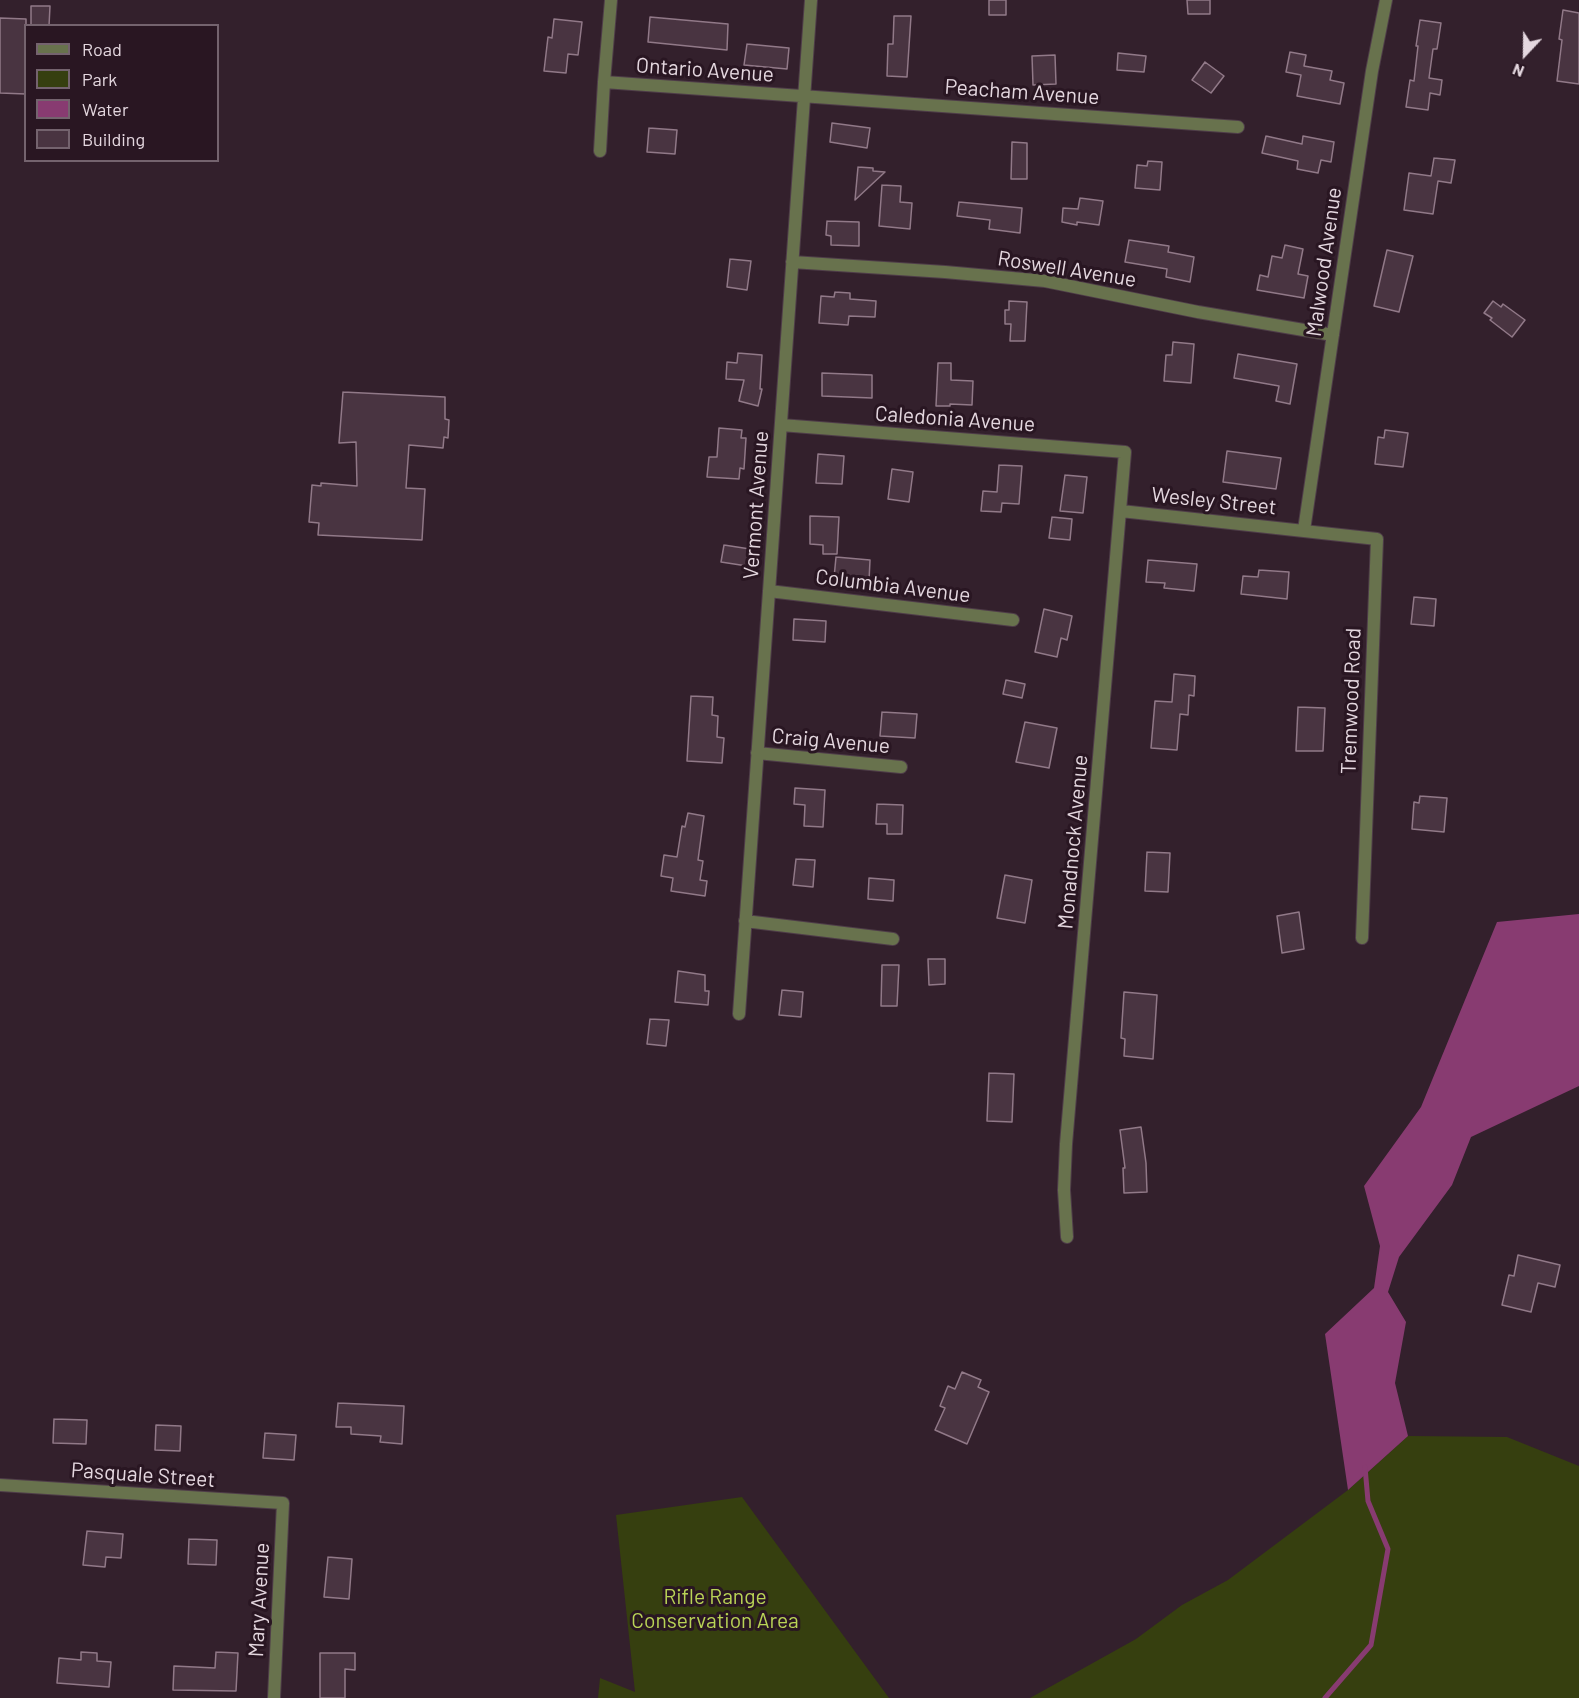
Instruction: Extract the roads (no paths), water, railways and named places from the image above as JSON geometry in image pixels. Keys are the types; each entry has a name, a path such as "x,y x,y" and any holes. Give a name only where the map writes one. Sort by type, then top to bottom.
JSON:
{"street":[{"name":"Ontario Avenue","path":"600,151 611,0"},
{"name":"Vermont Avenue","path":"739,1014 810,0"},
{"name":"Malwood Avenue","path":"1304,530 1372,72 1386,0"},
{"name":"Ontario Avenue","path":"604,82 804,97"},
{"name":"Peacham Avenue","path":"804,97 1238,127"},
{"name":"Roswell Avenue","path":"792,262 1045,281 1198,312 1333,335"},
{"name":"Caledonia Avenue","path":"781,425 1125,452"},
{"name":"Monadnock Avenue","path":"1067,1237 1064,1190 1066,1152 1125,452"},
{"name":"Wesley Street","path":"1121,511 1304,530"},
{"name":"Tremwood Road","path":"1304,530 1377,539 1362,938"},
{"name":"Columbia Avenue","path":"769,591 1013,620"},
{"name":"Craig Avenue","path":"758,753 901,767"},
{"path":"746,921 893,939"},
{"name":"Pasquale Street","path":"0,1485 283,1503"},
{"name":"Mary Avenue","path":"274,1698 283,1503"}],"water":[{"path":"1579,914 1579,1086 1471,1137 1452,1185 1399,1257 1388,1292 1406,1322 1395,1383 1408,1436 1348,1490 1325,1334 1374,1288 1380,1246 1364,1186 1421,1107 1497,922"}],"waterway":[{"path":"1325,1698 1371,1645 1388,1549 1368,1501 1365,1467"}],"park label":[{"name":"Rifle Range Conservation Area","path":"715,1609"}]}
